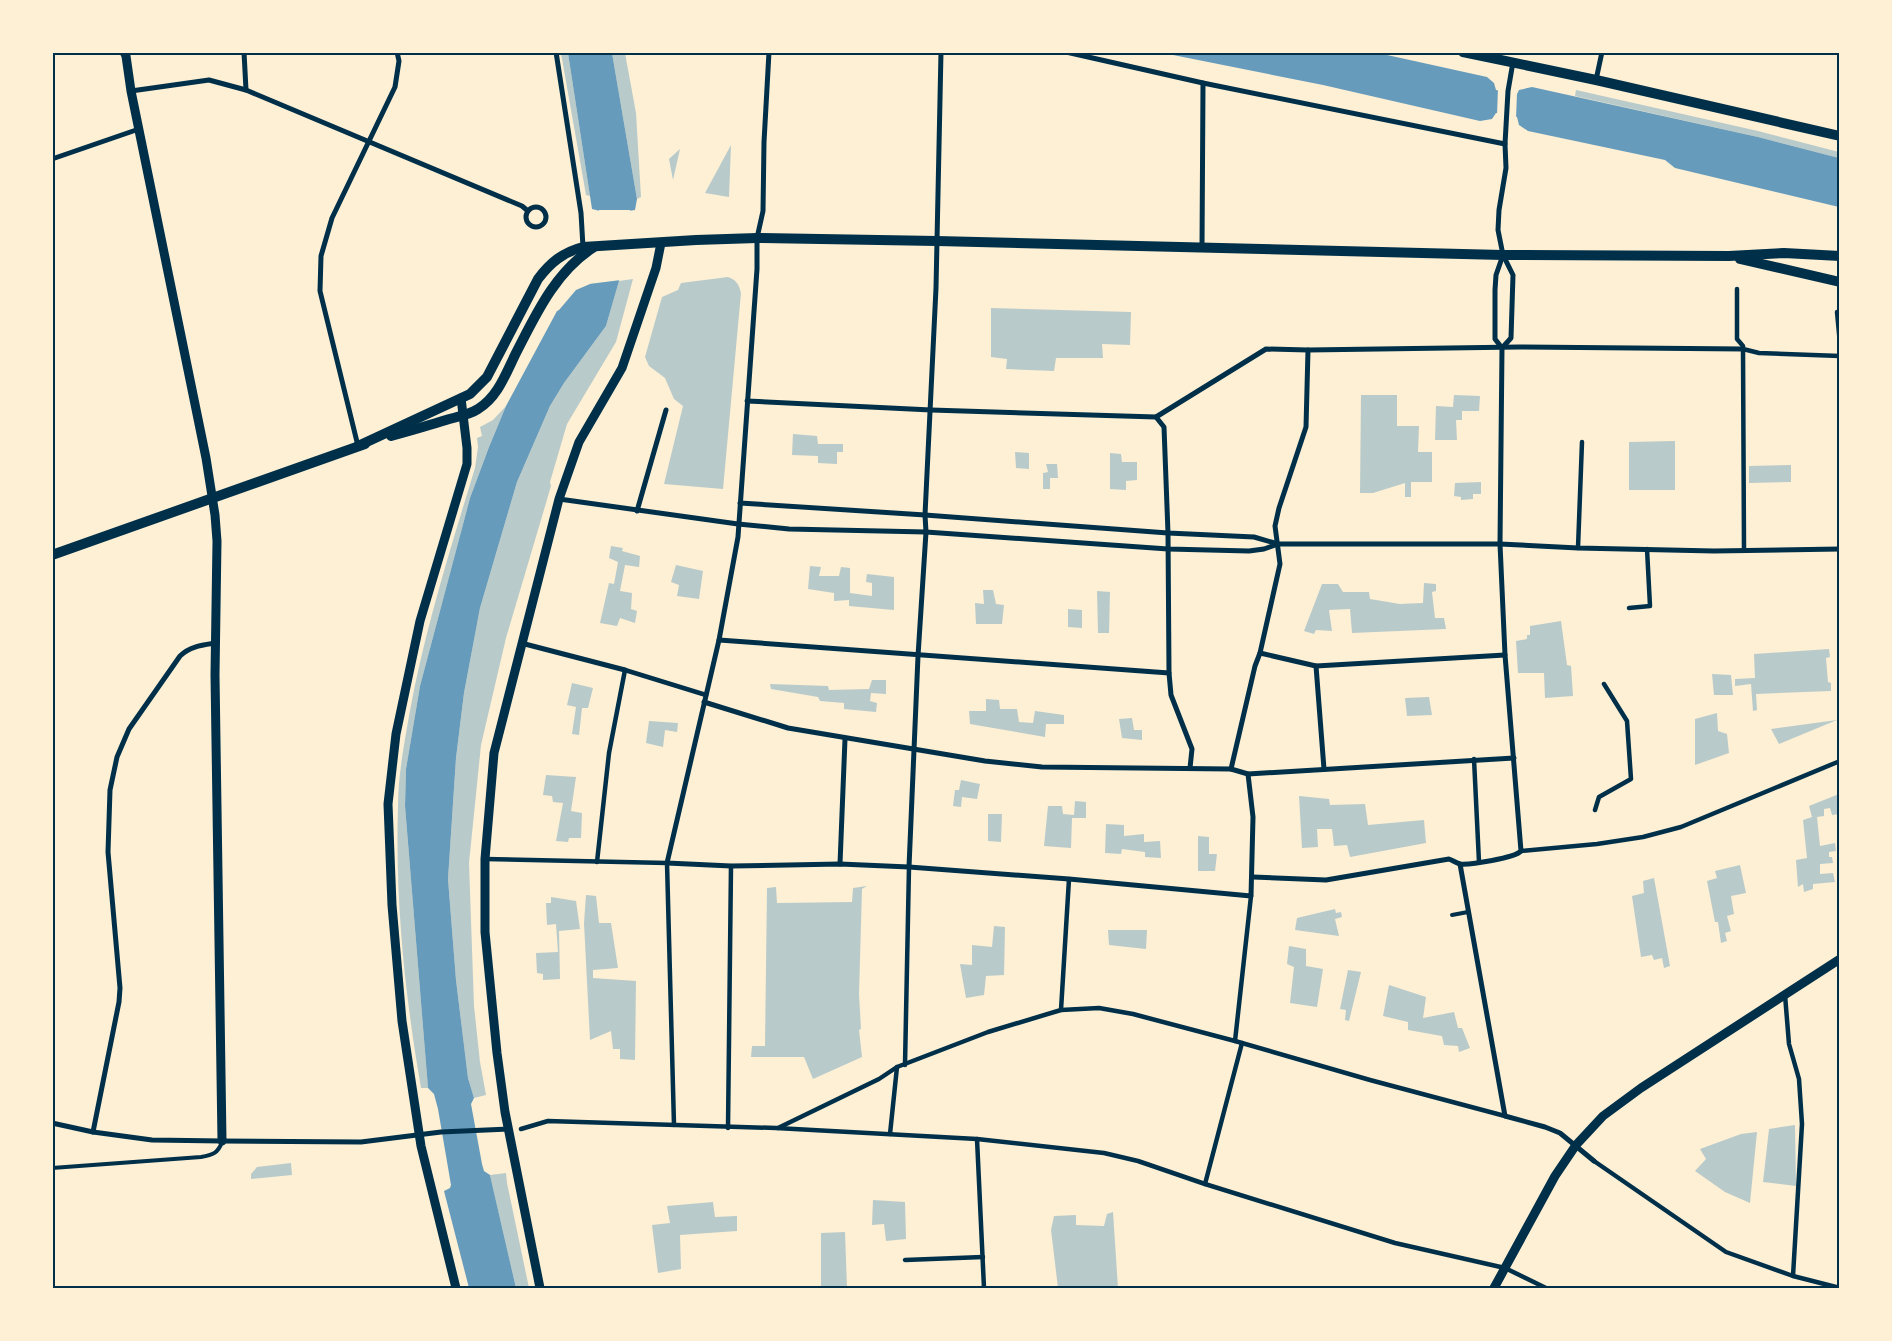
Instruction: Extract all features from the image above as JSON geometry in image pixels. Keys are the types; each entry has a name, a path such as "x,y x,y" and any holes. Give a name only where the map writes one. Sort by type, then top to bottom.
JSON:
{"main road":[{"path":"1462,52 1596,80 1840,136"},
{"path":"358,446 461,398 478,388 488,377 538,279 548,266 570,250 583,247 757,238 1503,255 1729,256 1784,254 1840,256"},
{"path":"52,555 358,446 477,410 498,389 536,312 549,292 580,256 594,247"},
{"path":"1729,256 1840,282"}],"street":[{"path":"124,52 213,499 217,542 216,675 222,1141"},
{"path":"244,52 246,90"},
{"path":"358,446 320,291 321,256 332,218 395,87 399,61 397,52"},
{"path":"556,52 581,213 583,247"},
{"path":"674,1125 667,863 719,640 738,538 757,269 757,238 763,211 764,142 770,52"},
{"path":"905,1065 909,867 936,288 941,52"},
{"path":"1066,52 1203,83 1505,144"},
{"path":"1596,80 1602,52"},
{"path":"1502,348 1511,338 1513,275 1503,255 1498,230 1499,210 1506,168 1505,144 1508,90 1513,62"},
{"path":"131,91 209,80 246,90 522,206 528,211"},
{"path":"1202,248 1203,83"},
{"path":"52,160 139,129"},
{"path":"540,1288 509,1129 497,1054 486,941 486,860 494,753 559,499 578,442 622,368 656,268 661,243"},
{"path":"1503,255 1496,275 1495,290 1496,339 1502,348 1500,544 1505,655 1521,851"},
{"path":"1737,289 1737,339 1743,346 1744,550"},
{"path":"1837,312 1840,344"},
{"path":"747,402 1156,417 1266,349 1743,349 1759,353 1840,356"},
{"path":"1231,769 1280,564 1275,526 1279,508 1306,427 1308,350"},
{"path":"456,1288 418,1135 402,1021 392,905 388,804 396,734 422,613 467,464 461,398"},
{"path":"637,511 666,410"},
{"path":"1156,417 1164,427 1171,695 1192,749 1190,768"},
{"path":"1578,548 1582,442"},
{"path":"559,499 637,511 789,529 926,532 1168,549 1249,551 1264,549 1278,544"},
{"path":"740,503 1168,533 1254,536 1278,544 1500,544 1578,548 1840,549"},
{"path":"1629,608 1650,606 1647,549"},
{"path":"719,640 1170,674"},
{"path":"93,1132 119,1002 120,988 108,852 110,790 117,756 129,729 180,656 186,650 193,647 216,643"},
{"path":"521,643 624,670 706,695"},
{"path":"1260,653 1316,666 1505,655"},
{"path":"1316,666 1324,769"},
{"path":"597,862 609,753 624,670"},
{"path":"1595,810 1599,797 1631,779 1627,721 1604,684"},
{"path":"704,702 788,728 985,761 1042,768 1231,769 1248,774 1514,758"},
{"path":"840,864 846,739"},
{"path":"1474,759 1479,862"},
{"path":"1253,877 1326,880 1449,859 1460,864 1479,862 1513,856 1521,851 1606,843 1642,837 1682,828 1840,761"},
{"path":"1235,1040 1253,877 1253,817 1248,774"},
{"path":"486,860 731,866 840,864 909,867 1069,879 1252,896"},
{"path":"1460,864 1505,1116"},
{"path":"728,1128 731,866"},
{"path":"1061,1010 1069,879"},
{"path":"1494,1288 1555,1176 1576,1146 1602,1116 1640,1088 1840,959"},
{"path":"1785,994 1789,1044 1799,1079 1802,1124 1793,1276"},
{"path":"776,1128 879,1080 897,1067 988,1032 1061,1010 1108,1009 1235,1040 1545,1126 1560,1133 1594,1161 1726,1252 1793,1276 1840,1288"},
{"path":"1205,1184 1242,1043"},
{"path":"890,1134 897,1067"},
{"path":"521,1128 548,1121 776,1128 977,1139 1104,1153 1138,1160 1205,1184 1395,1243 1505,1268 1546,1288"},
{"path":"52,1123 93,1132 152,1140 222,1141 361,1142 441,1132 509,1129"},
{"path":"977,1139 984,1288"},
{"path":"905,1260 983,1257"}],"lane":[{"path":"1452,915 1468,912"},
{"path":"52,1168 206,1156 219,1151 222,1141"}],"shaded area":[{"path":"561,53 568,53 590,196 586,195"},
{"path":"612,53 625,53 636,113 641,197 637,199"},
{"path":"1576,90 1758,131 1839,152 1839,158 1758,137 1575,96"},
{"path":"731,145 729,197 705,193"},
{"path":"680,149 673,180 669,159"},
{"path":"728,277 737,283 741,293 723,489 664,484 683,406 674,399 665,378 649,366 645,357 662,297 678,290 681,283"},
{"path":"633,279 616,342 567,424 550,482 551,486 506,638 481,745 469,863 474,1006 480,1062 486,1095 474,1098 468,1078 456,980 448,879 456,758 464,693 480,608 517,482 550,406 564,383 606,326 619,281"},
{"path":"991,308 1131,312 1130,345 1102,344 1103,358 1056,358 1054,371 1006,369 1007,359 991,357"},
{"path":"1361,395 1397,395 1397,426 1419,426 1418,452 1432,452 1432,482 1411,482 1411,497 1405,497 1405,483 1373,493 1360,493"},
{"path":"1454,395 1480,396 1479,411 1462,411 1462,420 1456,420 1457,440 1435,440 1436,406 1453,407"},
{"path":"506,406 470,498 420,686 406,769 405,806 428,1088 421,1088 402,948 397,841 400,772 422,653 438,591 475,468 478,447 477,438 482,436 480,427 493,420"},
{"path":"793,434 817,436 818,444 843,444 843,452 837,452 837,464 818,463 818,456 792,455"},
{"path":"1675,441 1675,490 1629,490 1629,442"},
{"path":"1015,452 1029,453 1029,469 1016,468"},
{"path":"1110,453 1121,454 1122,462 1137,462 1137,480 1126,481 1126,490 1110,489"},
{"path":"1046,464 1057,464 1058,478 1050,478 1050,489 1043,489 1043,473 1048,472"},
{"path":"1791,465 1791,482 1749,483 1749,466"},
{"path":"1481,482 1481,494 1473,494 1473,499 1461,500 1461,497 1454,496 1455,483"},
{"path":"611,546 623,548 622,551 640,556 639,567 625,565 620,591 632,593 631,609 637,611 635,623 620,618 617,626 600,623 609,583 614,584 618,562 609,558"},
{"path":"676,565 703,571 699,599 677,596 679,585 671,582"},
{"path":"810,566 821,567 819,576 839,576 841,567 850,568 850,593 872,596 872,583 866,582 867,574 894,577 894,610 849,606 849,600 834,601 834,593 808,589"},
{"path":"1424,583 1436,584 1436,591 1432,592 1435,618 1444,618 1446,629 1352,633 1350,609 1329,610 1332,631 1316,630 1314,634 1304,631 1322,584 1338,584 1343,592 1369,592 1370,599 1400,604 1423,603"},
{"path":"983,590 993,590 996,604 1004,605 1002,624 976,624 975,603 984,604"},
{"path":"1097,591 1110,592 1109,633 1098,633"},
{"path":"1068,609 1082,610 1082,628 1068,627"},
{"path":"1561,621 1567,665 1571,666 1573,696 1545,698 1544,673 1518,673 1516,641 1527,639 1527,635 1530,635 1530,626"},
{"path":"1829,649 1830,657 1826,658 1828,682 1831,683 1831,691 1756,694 1757,710 1753,711 1751,684 1735,686 1735,679 1755,678 1754,654"},
{"path":"1712,674 1731,675 1733,695 1714,695"},
{"path":"872,680 886,680 886,694 871,693 870,701 877,703 876,712 844,709 844,703 820,701 818,697 771,689 770,684 828,686 829,690 869,689"},
{"path":"572,683 593,688 588,708 582,708 579,735 572,734 576,707 567,705"},
{"path":"1429,697 1432,715 1407,716 1405,698"},
{"path":"986,699 999,700 1000,709 1017,709 1019,722 1033,723 1035,711 1064,715 1064,724 1046,724 1045,737 970,724 969,711 986,711"},
{"path":"1717,713 1718,731 1727,734 1729,753 1695,765 1695,719"},
{"path":"1132,718 1134,730 1142,730 1142,740 1122,738 1119,719"},
{"path":"1837,720 1779,744 1771,729"},
{"path":"649,721 678,723 677,732 665,730 663,747 646,743"},
{"path":"546,775 576,777 571,811 582,813 581,838 569,838 568,842 556,841 563,803 553,802 552,796 543,795"},
{"path":"961,780 980,784 977,799 962,797 961,807 953,806 955,790 959,790"},
{"path":"1839,794 1839,814 1832,815 1830,808 1824,809 1824,816 1817,817 1820,846 1835,843 1836,851 1829,852 1829,857 1832,857 1833,863 1820,864 1820,874 1833,873 1835,882 1813,884 1813,889 1804,892 1803,884 1798,887 1796,860 1807,858 1803,820 1812,817 1809,806"},
{"path":"1299,796 1329,799 1330,805 1365,804 1368,825 1424,820 1426,843 1350,857 1347,845 1334,846 1332,829 1317,829 1318,847 1302,848"},
{"path":"1075,801 1086,802 1086,818 1072,818 1071,848 1044,846 1048,806 1062,806 1063,814 1074,815"},
{"path":"988,814 1002,814 1001,842 988,841"},
{"path":"1106,824 1124,825 1124,836 1144,834 1144,842 1160,841 1161,858 1145,857 1145,852 1122,849 1121,854 1105,853"},
{"path":"1198,836 1209,837 1209,854 1217,854 1215,871 1198,871"},
{"path":"1740,865 1746,893 1731,896 1734,914 1727,916 1731,931 1725,933 1727,941 1721,943 1718,922 1715,922 1707,881 1717,878 1715,871"},
{"path":"1654,878 1670,966 1664,968 1662,958 1654,960 1652,955 1641,957 1632,896 1644,893 1643,881"},
{"path":"867,886 862,889 859,994 861,1029 859,1030 862,1057 813,1079 804,1057 751,1057 752,1046 765,1046 767,888 776,887 777,903 852,902 853,888"},
{"path":"586,895 596,896 599,923 611,923 618,968 593,970 593,978 636,981 635,1060 620,1059 620,1049 613,1049 611,1031 590,1040 584,923"},
{"path":"551,897 576,901 580,929 559,931 560,979 543,980 543,974 537,973 536,953 558,952 556,924 547,925 546,903 551,903"},
{"path":"1335,909 1336,913 1341,912 1342,917 1335,919 1339,936 1295,930 1297,918"},
{"path":"994,926 1005,927 1004,975 986,976 984,995 966,998 960,964 972,965 972,945 992,947"},
{"path":"1108,930 1147,930 1146,949 1109,945"},
{"path":"1289,946 1306,949 1306,966 1323,969 1317,1007 1290,1003 1294,967 1287,964"},
{"path":"1348,970 1361,972 1349,1021 1345,1020 1346,1010 1340,1009"},
{"path":"1389,985 1426,997 1423,1018 1454,1012 1458,1028 1462,1028 1470,1048 1459,1052 1458,1046 1444,1045 1442,1036 1408,1030 1408,1022 1383,1016"},
{"path":"1795,1125 1796,1186 1763,1182 1769,1129"},
{"path":"1757,1132 1750,1203 1725,1192 1695,1171 1706,1159 1700,1149 1741,1134"},
{"path":"291,1163 292,1175 251,1179 251,1174 257,1167"},
{"path":"506,1173 529,1288 516,1288 490,1175"},
{"path":"873,1200 905,1202 906,1239 886,1241 884,1224 872,1225"},
{"path":"713,1202 715,1217 737,1216 737,1231 680,1235 681,1269 658,1273 652,1225 670,1223 667,1206"},
{"path":"1113,1212 1118,1288 1058,1288 1051,1230 1054,1216 1076,1215 1076,1225 1104,1226 1107,1214"},
{"path":"845,1232 847,1288 821,1288 821,1233"}],"water":[{"path":"568,53 612,53 637,199 635,210 628,211 619,281 606,326 564,383 550,406 517,482 480,608 464,693 456,758 448,879 456,980 468,1078 474,1098 471,1104 482,1164 484,1171 490,1175 516,1288 469,1288 444,1191 450,1188 451,1185 438,1109 434,1094 428,1088 405,806 406,769 420,686 470,498 489,447 506,406 557,311 576,290 590,284 600,211 592,209"},
{"path":"1163,53 1378,53 1487,77 1494,83 1496,90 1517,94 1519,90 1532,87 1758,137 1839,158 1839,207 1675,168 1665,160 1528,131 1519,125 1517,117 1496,113 1492,119 1480,121 1323,85"}],"pier":[{"path":"1498,88 1517,93 1516,119 1497,115"},
{"path":"599,210 630,210 621,280 589,284"}]}
